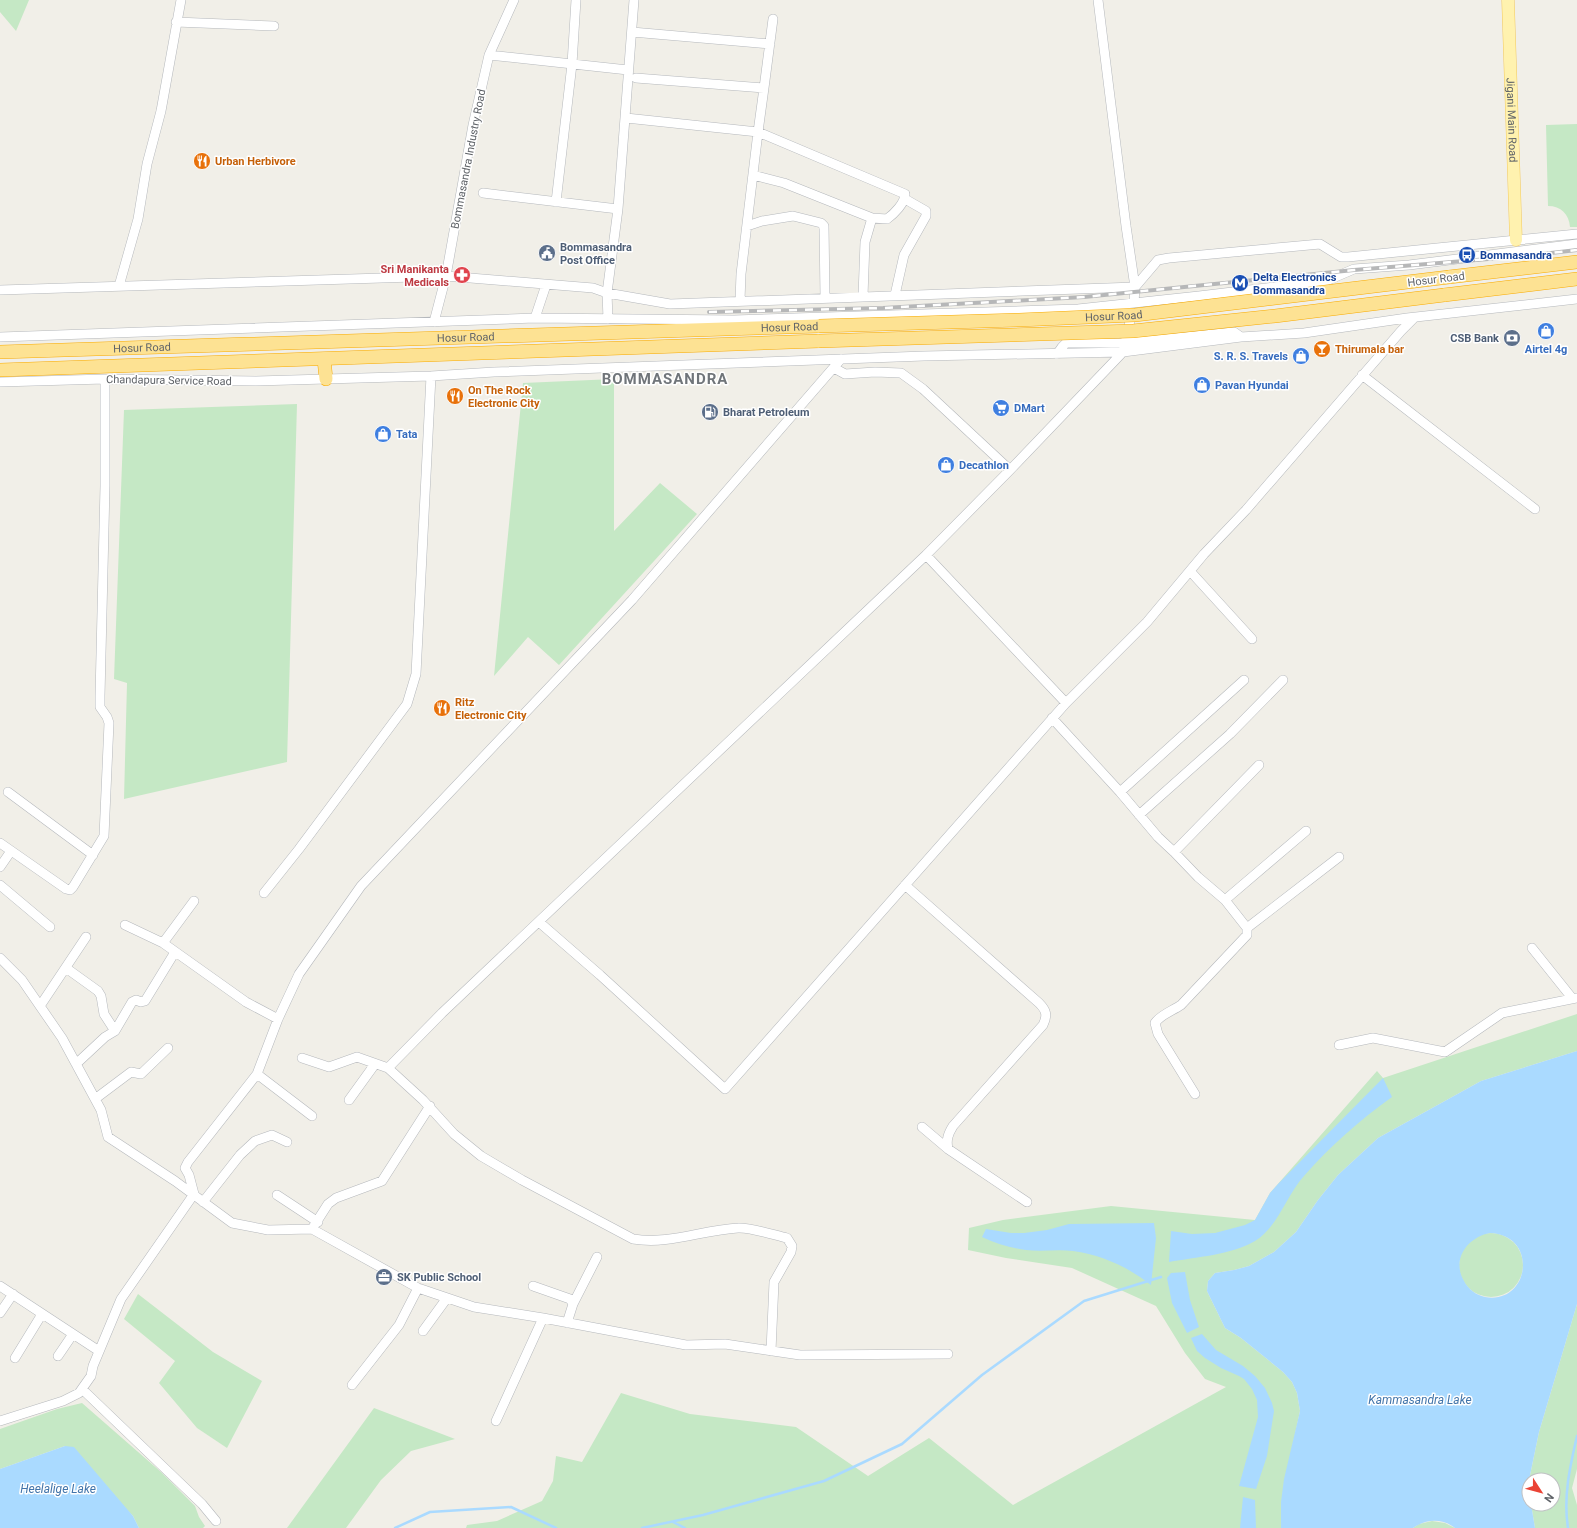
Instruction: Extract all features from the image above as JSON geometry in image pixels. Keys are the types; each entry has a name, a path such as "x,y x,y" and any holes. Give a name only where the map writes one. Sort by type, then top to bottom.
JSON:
{"highway":[{"name":"Hosur Road","path":"0,352 1019,320 1135,314 1577,262"},
{"name":"Hosur Road","path":"0,370 1133,331 1275,316 1577,279"},
{"path":"324,359 332,379"}],"main road":[{"name":"Jigani Main Road","path":"1508,0 1516,240"}],"street":[{"path":"119,286 138,219 147,164 162,111 180,0"},
{"name":"Bommasandra Industry Road","path":"434,322 446,276 473,125 489,55 514,0"},
{"path":"556,202 572,64 576,0"},
{"path":"608,318 607,293 618,209 634,0"},
{"path":"388,1068 442,1013 926,555 1010,470 1124,348 1134,303 1135,287 1098,0"},
{"path":"740,300 741,274 773,19"},
{"path":"176,22 274,26"},
{"path":"632,32 770,44"},
{"path":"489,55 628,70"},
{"path":"636,78 764,88"},
{"path":"626,118 758,132 905,194 905,199 887,219 872,218 784,183 753,175"},
{"path":"483,193 618,209"},
{"path":"895,295 904,255 926,216 926,211 905,199"},
{"path":"747,226 762,221 793,216 821,223 824,226 825,297"},
{"path":"863,296 865,242 872,218"},
{"path":"0,290 446,276 593,288 607,293 670,304 740,300 1135,287 1158,260 1170,258 1320,244 1341,257 1577,234"},
{"path":"1484,244 1484,256"},
{"path":"0,337 535,318 734,320 1078,309 1326,280 1354,269 1409,265 1577,244"},
{"path":"535,318 546,285"},
{"path":"1057,354 1066,343 1124,348 1304,333 1414,318 1577,299"},
{"path":"669,319 670,304"},
{"path":"1077,343 1078,309"},
{"path":"539,922 624,996 725,1089 1052,718 1147,622 1190,571 1246,510 1414,318"},
{"name":"Chandapura Service Road","path":"0,382 105,379 256,381 332,379 924,356 1057,354 1124,348"},
{"path":"0,1421 63,1400 79,1393 82,1390 91,1376 93,1366 121,1299 194,1194 189,1175 185,1168 188,1162 257,1074 278,1019 299,974 361,886 632,600 841,359"},
{"path":"834,368 845,374 875,372 901,373 922,389 1010,470"},
{"path":"264,893 299,849 407,704 416,674 431,376"},
{"path":"1362,376 1535,509"},
{"path":"0,843 66,889 70,890 104,836 109,723 100,707 105,486 105,379"},
{"path":"926,555 1066,703"},
{"path":"1190,571 1252,639"},
{"path":"1120,792 1244,680"},
{"path":"1139,815 1230,734 1283,680"},
{"path":"1052,718 1120,792 1150,830 1174,852 1198,878 1225,900 1246,928 1247,935 1181,1005 1172,1012 1158,1018 1155,1023 1158,1034 1196,1094"},
{"path":"1174,852 1259,765"},
{"path":"8,792 93,855"},
{"path":"1225,900 1306,831"},
{"path":"0,867 11,851"},
{"path":"1246,928 1339,857"},
{"path":"0,885 50,927"},
{"path":"905,885 1039,1003 1045,1009 1047,1017 1043,1025 952,1126 946,1141 948,1148"},
{"path":"163,943 194,901"},
{"path":"125,925 163,943 246,1002 278,1019"},
{"path":"40,1006 86,937"},
{"path":"1339,1045 1374,1038 1445,1052 1502,1013 1575,998 1532,948"},
{"path":"76,1064 106,1037 115,1031 132,1002 136,1000 141,1002 145,1001 175,952"},
{"path":"0,958 22,980 62,1038 101,1110 108,1137 194,1194 232,1223 268,1230 315,1226"},
{"path":"66,968 98,991 101,996 104,1014 115,1031"},
{"path":"95,1099 131,1072 141,1074 168,1048"},
{"path":"302,1058 329,1067 357,1057 388,1068 430,1106 454,1134 481,1156 528,1184 633,1239 645,1241 666,1240 739,1228 787,1238 792,1246 791,1252 774,1282 771,1351"},
{"path":"349,1100 375,1064"},
{"path":"257,1074 312,1116"},
{"path":"315,1226 328,1204 336,1198 382,1181 430,1106"},
{"path":"922,1127 948,1148 1027,1202"},
{"path":"203,1202 240,1155 255,1141 272,1135 287,1142"},
{"path":"278,1195 315,1226 418,1288 474,1307 543,1318 686,1345 726,1344 800,1355 948,1354"},
{"path":"567,1323 573,1304 597,1257"},
{"path":"0,1286 100,1351"},
{"path":"533,1286 570,1299 573,1304"},
{"path":"352,1385 399,1325 418,1288"},
{"path":"0,1314 12,1294"},
{"path":"423,1331 446,1298"},
{"path":"15,1358 42,1314"},
{"path":"496,1421 543,1318"},
{"path":"58,1356 73,1334"},
{"path":"82,1390 202,1504 216,1522"}],"green space":[{"path":"0,0 29,0 16,31 0,12"},
{"path":"1577,124 1577,227 1570,227 1568,218 1564,212 1557,207 1548,206 1546,125"},
{"path":"614,379 614,531 660,483 697,514 559,665 528,637 494,676 523,383"},
{"path":"297,404 287,762 124,799 127,683 114,679 124,410"},
{"path":"1577,1014 1577,1051 1481,1081 1378,1138 1338,1175 1318,1200 1296,1232 1274,1252 1249,1266 1215,1273 1208,1281 1207,1291 1225,1328 1241,1338 1283,1372 1292,1382 1297,1393 1300,1411 1283,1491 1281,1528 466,1528 467,1525 497,1521 542,1501 553,1481 556,1456 582,1462 621,1393 690,1414 796,1427 868,1476 929,1438 1013,1505 1226,1387 1205,1379 1185,1353 1156,1306 1072,1268 1006,1258 968,1250 969,1228 1003,1220 1111,1206 1255,1220 1270,1193 1377,1071 1383,1078"},
{"path":"1491,1233 1503,1236 1514,1242 1520,1253 1523,1265 1520,1277 1514,1288 1503,1294 1491,1297 1479,1294 1468,1288 1462,1277 1459,1265 1462,1253 1468,1242 1479,1236"},
{"path":"138,1294 213,1352 262,1381 227,1448 197,1428 159,1383 175,1361 124,1319"},
{"path":"1577,1304 1577,1469 1572,1488 1577,1505 1577,1528 1535,1528 1532,1512 1561,1512 1561,1472 1531,1472 1539,1432"},
{"path":"82,1403 161,1472 195,1506 199,1517 205,1526 203,1528 139,1528 133,1516 65,1446 0,1469 0,1429 57,1409"},
{"path":"374,1408 455,1439 411,1451 381,1480 346,1528 287,1528"},
{"path":"1432,1521 1445,1523 1455,1528 1413,1528 1419,1524"}],"water":[{"name":"Kammasandra Lake","path":"1577,1051 1577,1304 1539,1432 1531,1472 1521,1472 1521,1512 1532,1512 1535,1528 1455,1528 1439,1521 1429,1521 1413,1528 1281,1528 1281,1502 1284,1479 1300,1411 1297,1393 1292,1382 1283,1372 1241,1338 1225,1328 1207,1291 1208,1281 1215,1273 1249,1266 1274,1252 1296,1232 1318,1200 1338,1175 1378,1138 1481,1081","holes":["1490,1233 1506,1237 1516,1245 1522,1256 1523,1269 1519,1281 1512,1291 1500,1297 1485,1297 1478,1295 1468,1287 1460,1273 1459,1265 1464,1250 1469,1244 1482,1235"]},
{"path":"1383,1078 1392,1097 1368,1115 1324,1154 1304,1176 1276,1220 1263,1235 1246,1246 1213,1255 1169,1262 1171,1231 1192,1234 1215,1233 1245,1225 1255,1220 1270,1193 1278,1184"},
{"path":"1154,1223 1156,1238 1151,1285 1124,1267 1094,1255 1067,1250 1032,1251 1009,1247 982,1237 986,1229 1011,1233 1024,1233 1047,1230 1069,1224"},
{"path":"1185,1272 1190,1300 1199,1327 1187,1333 1172,1303 1167,1278 1171,1273"},
{"path":"1202,1334 1216,1350 1243,1366 1255,1376 1265,1388 1272,1403 1274,1411 1267,1456 1256,1489 1239,1486 1258,1417 1257,1400 1252,1389 1244,1379 1221,1368 1197,1351 1191,1338"},
{"name":"Heelalige Lake","path":"65,1446 74,1447 133,1516 139,1528 0,1528 0,1469"},
{"path":"1243,1497 1255,1500 1256,1528 1240,1528"}],"waterway":[{"path":"642,1528 703,1515 824,1481 902,1444 982,1375 1084,1301 1161,1277"},
{"path":"1568,1528 1566,1505 1567,1493 1577,1436"},
{"path":"395,1528 430,1512 511,1507 556,1528"},
{"path":"673,1522 685,1528"}],"railway":[{"path":"709,312 883,308 1084,297 1354,270 1525,256 1577,250"}],"place":[{"name":"Urban Herbivore","path":"202,161"},
{"name":"Bommasandra Post Office","path":"547,253"},
{"name":"Bommasandra","path":"1467,255"},
{"name":"Sri Manikanta Medicals","path":"462,275"},
{"name":"Delta Electronics Bommasandra","path":"1240,283"},
{"name":"Airtel 4g","path":"1546,331"},
{"name":"CSB Bank","path":"1512,338"},
{"name":"Thirumala bar","path":"1322,349"},
{"name":"S. R. S. Travels","path":"1301,356"},
{"name":"Pavan Hyundai","path":"1202,385"},
{"name":"On The Rock Electronic City","path":"455,396"},
{"name":"DMart","path":"1001,408"},
{"name":"Bharat Petroleum","path":"710,412"},
{"name":"Tata","path":"383,434"},
{"name":"Decathlon","path":"946,465"},
{"name":"Ritz Electronic City","path":"442,708"},
{"name":"SK Public School","path":"384,1277"}],"district":[{"name":"BOMMASANDRA","path":"665,379"}]}
